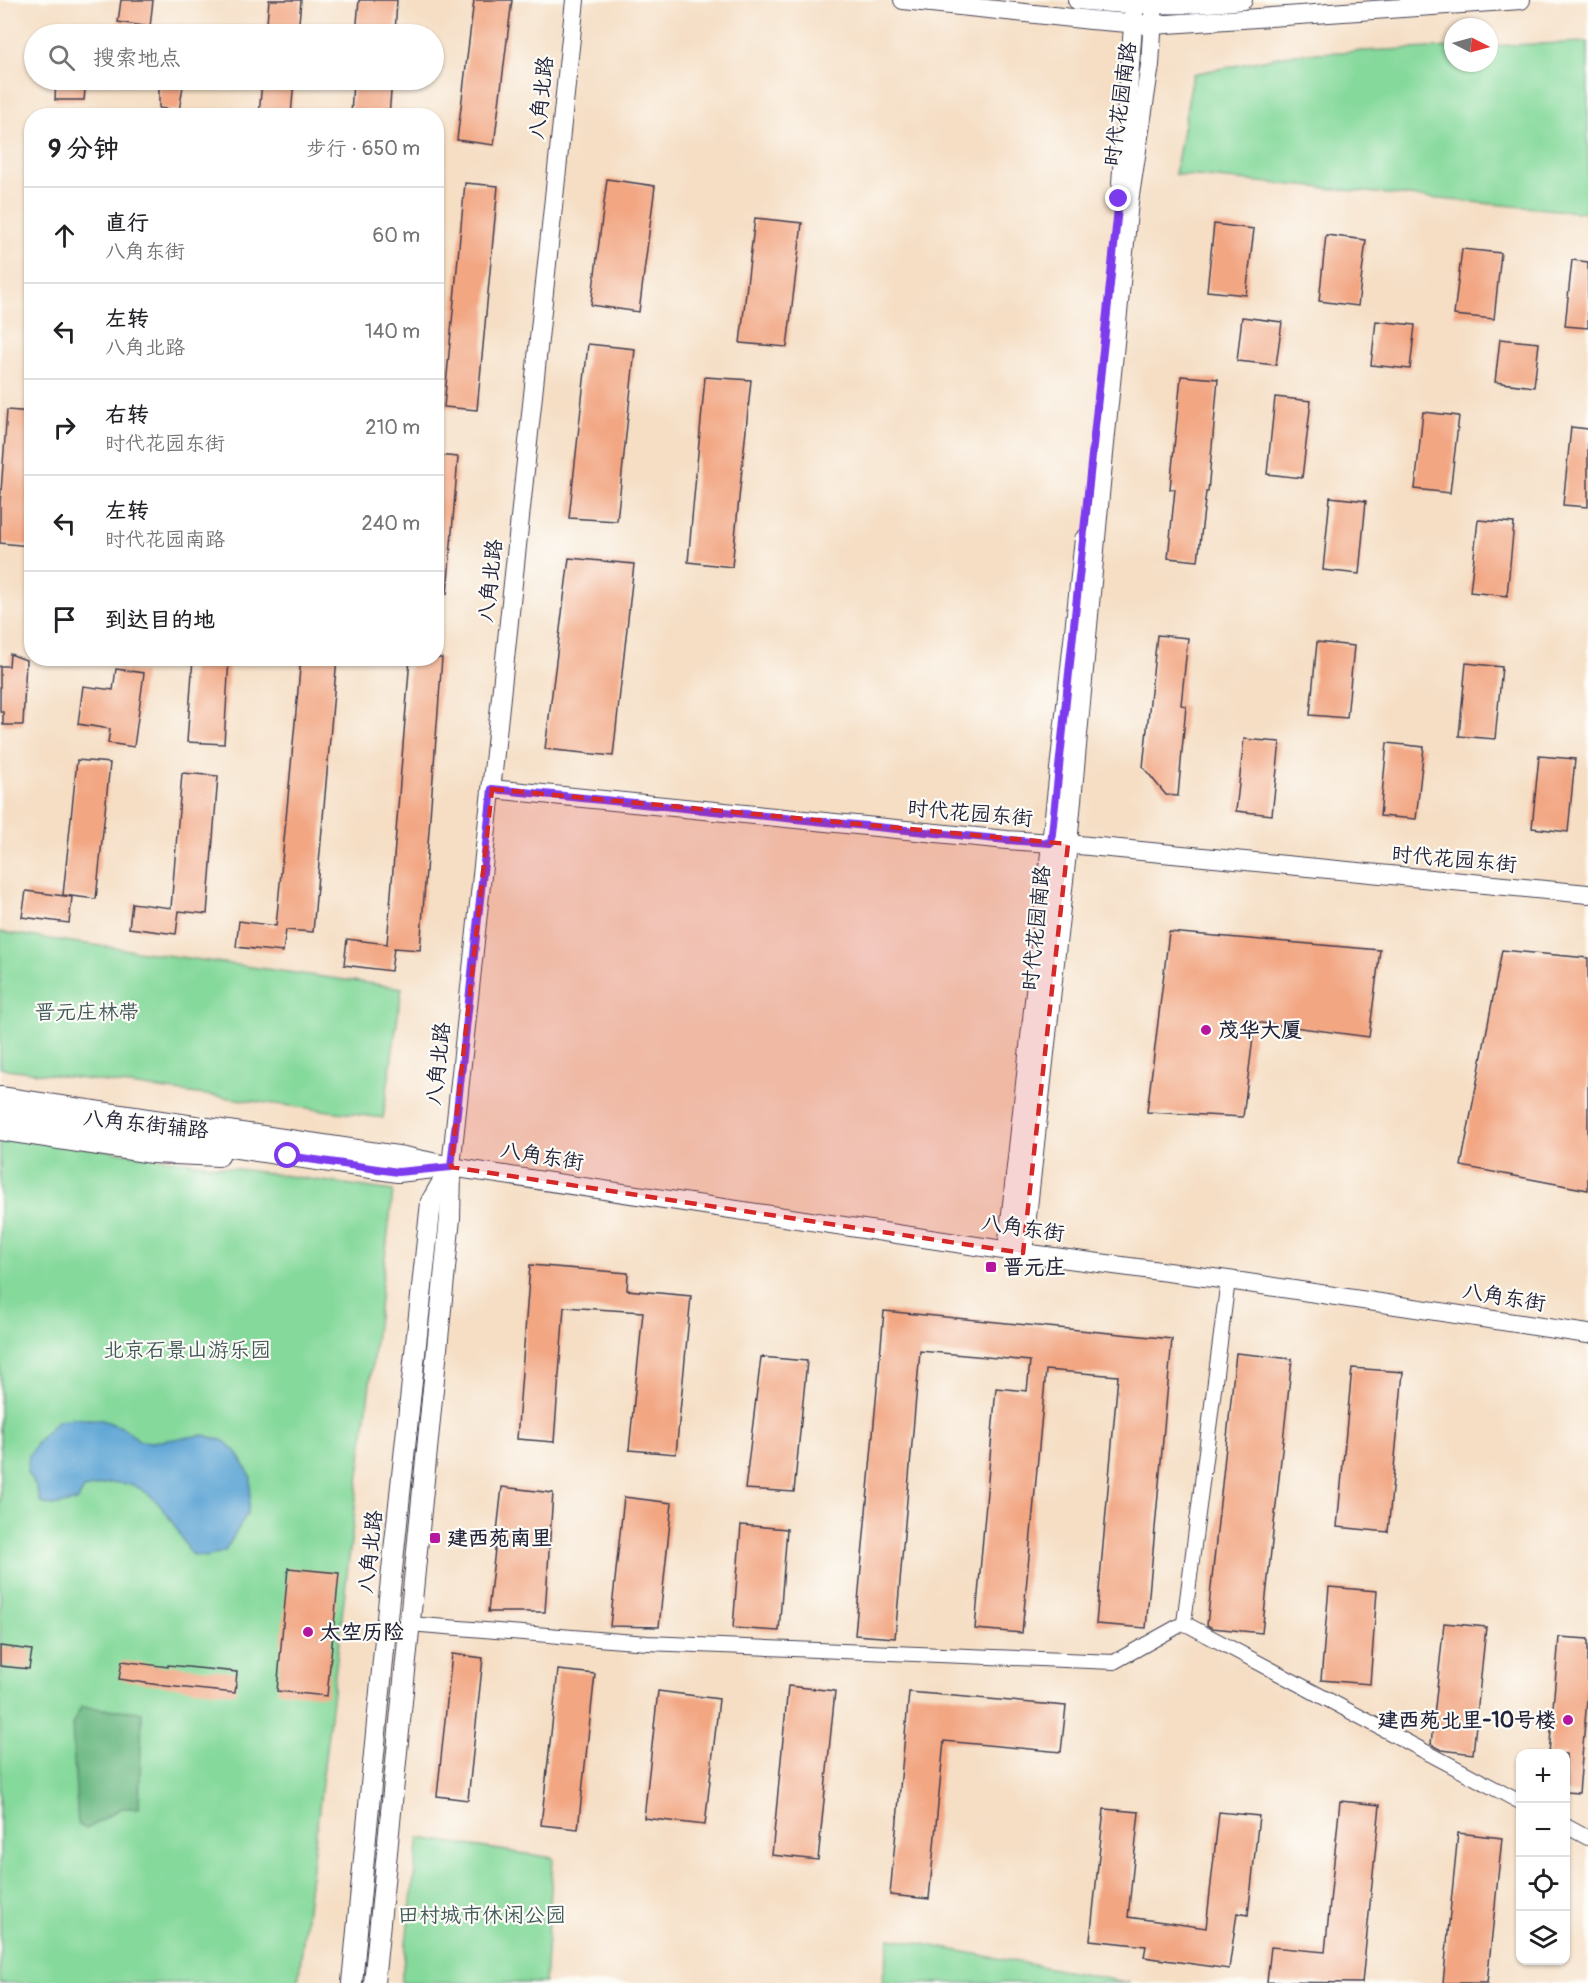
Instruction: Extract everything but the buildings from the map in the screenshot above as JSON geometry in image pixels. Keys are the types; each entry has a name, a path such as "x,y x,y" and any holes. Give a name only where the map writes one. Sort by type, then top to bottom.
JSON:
{"main road":[{"name":"八角东街","path":"0,1097 404,1156 451,1167"},
{"name":"八角东街","path":"0,1113 398,1172 451,1167"},
{"name":"八角东街辅路","path":"0,1130 152,1153 188,1156 288,1156"},
{"name":"八角北路","path":"374,1983 450,1218 451,1167"},
{"name":"八角北路","path":"352,1983 388,1608 431,1202 451,1167"}],"street":[{"name":"八角北路","path":"451,1167 575,0"},
{"path":"903,0 1153,25 1521,0"},
{"path":"1077,0 1201,5 1243,0"},
{"name":"时代花园南路","path":"1060,843 1133,51 1135,3"},
{"name":"时代花园南路","path":"1015,1251 1101,484 1130,202 1150,65 1154,3"},
{"name":"时代花园东街","path":"492,789 1588,894"},
{"name":"八角东街","path":"451,1167 1588,1334"},
{"path":"1184,1623 1227,1280"},
{"path":"409,1624 647,1643 1114,1662 1184,1623"},
{"path":"1184,1623 1516,1799"},
{"path":"1570,1828 1588,1838"}],"highlighted area":[{"path":"492,789 1068,844 1023,1253 451,1167"}],"green space":[{"path":"1588,42 1588,213 1175,174 1193,74 1294,54 1444,47 1444,72 1498,72 1498,46"},
{"name":"晋元庄林带","path":"0,932 402,988 383,1118 0,1068"},
{"name":"北京石景山游乐园","path":"0,1135 393,1191 298,1983 0,1983"},
{"path":"81,1707 142,1712 139,1808 121,1808 87,1829 78,1825 72,1725"},
{"name":"田村城市休闲公园","path":"419,1838 553,1858 545,1983 401,1983"},
{"path":"890,1938 1130,1983 882,1983"}],"water":[{"path":"75,1418 102,1420 124,1428 140,1441 152,1442 204,1435 224,1441 237,1452 251,1477 250,1498 247,1514 225,1551 206,1557 191,1554 169,1517 151,1496 140,1488 127,1484 109,1483 84,1489 77,1501 53,1506 41,1503 35,1484 27,1473 29,1455 38,1441 58,1420"}],"place":[{"name":"茂华大厦","path":"1206,1030"},
{"name":"晋元庄","path":"991,1267"},
{"name":"建西苑南里","path":"435,1538"},
{"name":"太空历险","path":"308,1632"},
{"name":"建西苑北里-10号楼","path":"1568,1720"}],"route":[{"path":"288,1156 398,1172 451,1167 492,789 1051,843 1119,199"}]}
